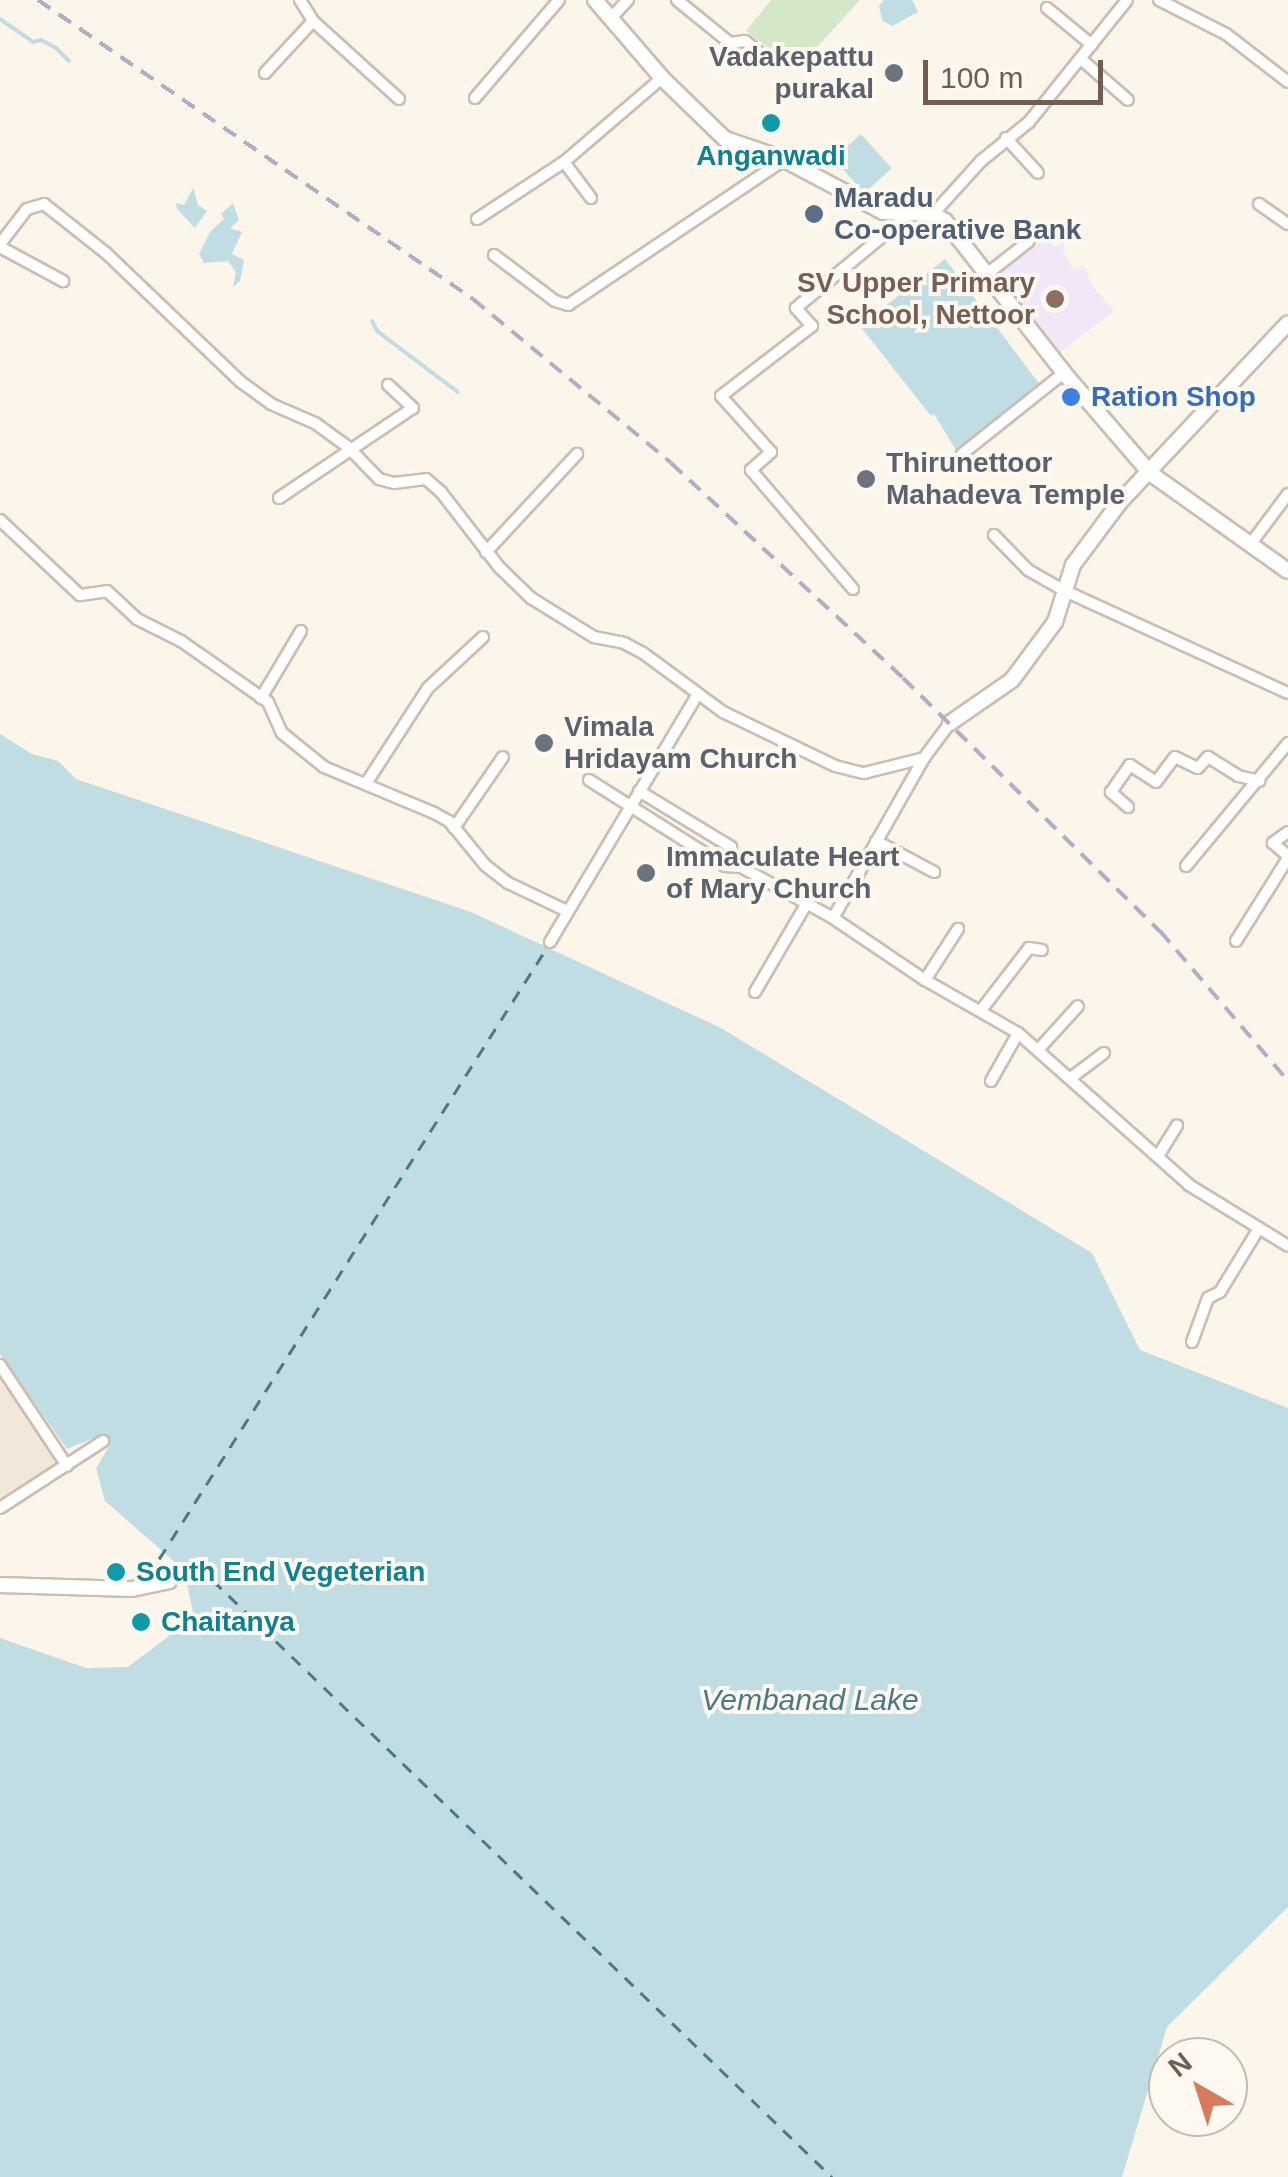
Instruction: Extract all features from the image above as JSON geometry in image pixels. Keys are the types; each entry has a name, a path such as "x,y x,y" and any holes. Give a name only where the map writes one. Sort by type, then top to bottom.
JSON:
{"street":[{"path":"300,0 313,21 399,99"},
{"path":"475,98 559,0"},
{"path":"595,0 662,78 724,139 784,160 883,212 933,214 945,221 1064,373 1150,473 1288,571"},
{"path":"612,18 628,0"},
{"path":"677,0 730,43 744,41 760,53"},
{"path":"933,214 1006,138 1029,122 1127,0"},
{"path":"1159,0 1226,34 1288,82"},
{"path":"1047,8 1092,45"},
{"path":"266,73 313,21"},
{"path":"1080,59 1128,100"},
{"path":"477,219 564,162 662,78"},
{"path":"1006,138 1038,173"},
{"path":"494,255 555,301 568,305 784,160"},
{"path":"564,162 591,198"},
{"path":"63,281 1,245 27,209 44,204 107,254 241,382 271,404 315,423 350,449 379,479 426,479 442,492 486,552 550,612 594,637 624,643 697,695 754,728 835,766 864,773 924,758"},
{"path":"1259,204 1288,224"},
{"path":"853,589 751,470 771,452 721,396 812,326 796,308 908,216"},
{"path":"987,274 1029,241"},
{"path":"833,918 924,758 950,724 1012,680 1055,622 1073,565 1120,502 1288,323"},
{"path":"962,454 1064,373"},
{"path":"279,498 414,408 388,385"},
{"path":"486,552 577,454"},
{"path":"1252,542 1288,494"},
{"path":"0,520 21,535 80,595 107,591 137,619 180,641 224,676 262,698 282,732 309,756 324,766 412,800 454,828 485,865 508,883 568,912"},
{"path":"994,535 1028,570 1064,591 1288,693"},
{"path":"262,698 300,631"},
{"path":"367,782 414,706 483,638"},
{"path":"550,942 697,695"},
{"path":"1186,866 1288,743"},
{"path":"454,828 503,757"},
{"path":"1128,806 1111,792 1130,765 1156,782 1175,757 1198,768 1208,757 1238,776 1260,781"},
{"path":"589,780 725,866 741,866 833,918 925,980 982,1009 1072,1078 1189,1184 1288,1246"},
{"path":"639,791 731,847"},
{"path":"1236,941 1288,857 1273,843 1288,832"},
{"path":"876,841 934,872"},
{"path":"755,992 807,903"},
{"path":"925,980 958,929"},
{"path":"982,1009 1029,948 1042,950"},
{"path":"1038,1050 1078,1006"},
{"path":"991,1081 1018,1033"},
{"path":"1072,1078 1104,1053"},
{"path":"1158,1156 1177,1125"},
{"path":"1192,1342 1208,1298 1220,1292 1258,1228"},
{"path":"0,1365 67,1466"},
{"path":"0,1508 103,1442"},
{"path":"0,1586 132,1588 169,1582"}],"shaded area":[{"name":"SV Upper Primary School, Nettoor","path":"1039,230 1055,247 1066,239 1063,251 1074,270 1083,265 1094,288 1114,311 1058,354 982,273"},
{"path":"0,1366 69,1460 0,1505"}],"green space":[{"path":"771,0 860,0 797,69 746,31"}],"water":[{"path":"884,0 912,0 918,12 892,26 882,20 879,6"},
{"path":"861,134 892,168 864,193 834,159"},
{"path":"193,188 198,205 207,211 195,228 176,203 184,205"},
{"path":"233,203 239,220 230,228 242,232 232,254 244,260 240,281 233,287 236,272 228,261 204,263 199,254 210,232 224,219 221,214"},
{"path":"945,259 1041,386 956,450 934,414 931,416 860,326"},
{"name":"Vembanad Lake","path":"0,734 32,754 58,761 76,779 471,912 721,1028 1092,1253 1140,1350 1288,1408 1288,1907 1167,2027 1164,2037 1148,2037 1148,2090 1122,2177 0,2177 0,1638 86,1668 128,1667 194,1617 184,1570 105,1501 96,1468 110,1445 101,1435 67,1449 0,1354"}],"waterway":[{"path":"0,19 33,42 41,40 56,48 69,61"},
{"path":"372,321 377,331 458,392"}],"ferry route":[{"path":"159,1559 549,944"},
{"path":"197,1565 832,2177"}],"railway":[{"path":"38,0 473,299 671,463 903,678 1160,931 1288,1081"}],"place":[{"name":"Vadakepattu purakal","path":"894,73"},
{"name":"Anganwadi","path":"771,123"},
{"name":"Maradu Co-operative Bank","path":"814,214"},
{"name":"SV Upper Primary School, Nettoor","path":"1055,299"},
{"name":"Ration Shop","path":"1071,397"},
{"name":"Thirunettoor Mahadeva Temple","path":"866,479"},
{"name":"Vimala Hridayam Church","path":"544,743"},
{"name":"Immaculate Heart of Mary Church","path":"646,873"},
{"name":"South End Vegeterian","path":"116,1572"},
{"name":"Chaitanya","path":"141,1622"}]}
